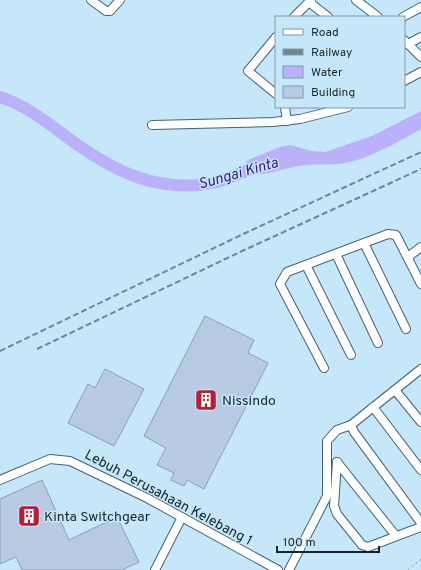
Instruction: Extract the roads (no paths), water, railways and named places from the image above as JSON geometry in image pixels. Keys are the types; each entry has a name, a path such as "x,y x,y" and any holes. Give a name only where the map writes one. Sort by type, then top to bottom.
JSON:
{"street":[{"path":"91,0 106,11 110,11 120,0"},
{"path":"356,0 377,16"},
{"path":"416,0 421,3"},
{"path":"295,16 310,1 327,16"},
{"path":"405,16 421,6"},
{"path":"421,37 406,42 421,57"},
{"path":"275,38 248,71 275,93"},
{"path":"405,80 421,72"},
{"path":"285,108 286,121"},
{"path":"152,125 286,121 346,108"},
{"path":"324,368 280,284 287,272 388,234 396,235 421,284"},
{"path":"364,243 406,329"},
{"path":"408,257 421,247"},
{"path":"336,254 378,343"},
{"path":"306,265 351,355"},
{"path":"289,570 327,496 327,441 337,430 351,425 421,369"},
{"path":"395,390 421,422"},
{"path":"372,407 421,470"},
{"path":"351,425 354,432 421,523"},
{"name":"Lebuh Perusahaan Kelebang 1","path":"0,480 40,462 50,459 63,459 82,466 182,517 269,568 278,570"},
{"path":"396,536 337,462 334,506 337,514 362,545 368,547 421,527"},
{"path":"155,570 182,517"}],"water":[{"name":"Sungai Kinta","path":"421,111 421,129 384,149 355,161 334,164 305,165 255,175 239,173 248,160 280,147 290,145 312,151 325,152 372,136"}],"waterway":[{"name":"Sungai Kinta","path":"0,97 36,114 102,161 138,177 176,185 196,185 222,181 254,168"}],"railway":[{"path":"0,351 239,236 421,152"},
{"path":"37,349 240,252 421,169"}],"place":[{"name":"Nissindo","path":"206,400"},
{"name":"Kinta Switchgear","path":"29,516"}]}
